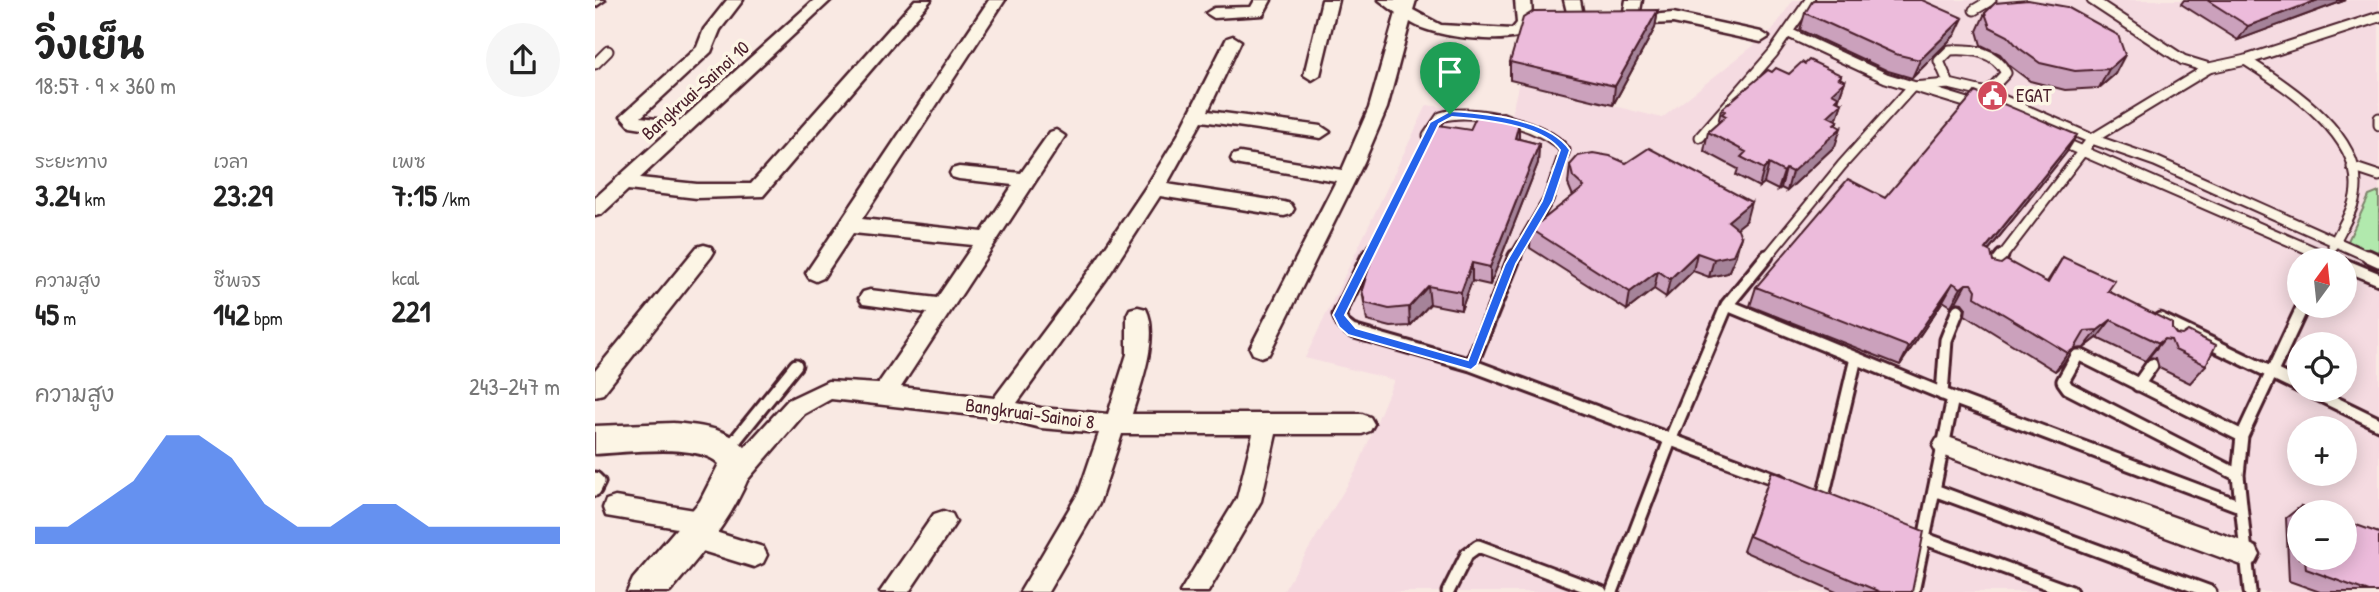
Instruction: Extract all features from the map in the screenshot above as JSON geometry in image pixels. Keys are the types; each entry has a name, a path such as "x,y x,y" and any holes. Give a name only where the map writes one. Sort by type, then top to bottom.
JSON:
{"main road":[{"path":"595,440 709,441 732,463 698,529 646,592"}],"street":[{"path":"685,128 636,122 630,116 705,48 712,29 735,0"},
{"name":"Bangkruai-Sainoi 10","path":"595,209 823,0"},
{"path":"624,183 697,191 757,191 923,0"},
{"path":"816,273 997,0"},
{"path":"1214,13 1257,12 1263,0"},
{"path":"1312,75 1330,0"},
{"path":"1387,0 1408,6 1427,26 1448,31 1513,34 1520,32 1525,23 1523,0"},
{"path":"1525,23 1582,21 1572,0"},
{"path":"1261,348 1347,177 1378,108 1408,6"},
{"path":"1628,15 1673,18 1761,37"},
{"path":"1000,408 1114,252 1155,189 1198,115 1233,41"},
{"path":"1198,115 1321,132"},
{"path":"884,394 1024,180 1056,136"},
{"path":"1240,159 1347,177"},
{"path":"958,173 1024,180"},
{"path":"1155,189 1284,209"},
{"path":"848,225 985,239"},
{"path":"595,387 703,252"},
{"path":"870,298 940,306"},
{"path":"1033,592 1090,496 1138,354 1138,315"},
{"name":"Bangkruai-Sainoi 8","path":"732,463 796,407 828,390 1000,408 1041,418 1115,424 1362,424"},
{"path":"1193,592 1249,501 1267,423"},
{"path":"1945,446 2246,555"},
{"path":"615,508 698,529 754,555"},
{"path":"893,592 943,522"}],"lane":[{"path":"1628,15 1642,0"},
{"path":"1700,137 1789,33 1810,0"},
{"path":"1974,10 1991,0"},
{"path":"2092,0 2183,60 2209,68"},
{"path":"1988,275 2092,139 2209,68 2245,60 2379,17"},
{"path":"1789,33 1826,52 1912,87 1985,109"},
{"path":"1949,84 1939,61 1950,50 1973,49 1996,58 2006,73 1987,93"},
{"path":"595,64 608,51"},
{"path":"2245,60 2292,89 2323,119 2347,154 2352,167 2355,196 2333,248"},
{"path":"1612,592 1671,438 1727,305 1842,165 1912,87 1949,84 1987,93 2092,139 2155,161 2379,261"},
{"path":"1423,145 1438,118 1450,114 1482,116 1527,127 1558,140 1565,150 1548,201 1511,264 1471,365"},
{"path":"2379,118 2379,125"},
{"path":"2046,135 2304,248"},
{"path":"2352,167 2379,176"},
{"path":"1376,239 1339,315 1343,324 1359,334 1471,365 1797,487"},
{"path":"2357,270 2379,279"},
{"path":"1727,305 1948,396 2240,506"},
{"path":"1913,592 1945,446 1948,396 1946,340 1958,310"},
{"path":"2150,314 2171,330 2287,380"},
{"path":"2250,592 2238,475 2242,436 2298,318"},
{"path":"2238,475 2068,388 2063,381 2077,356 2242,436"},
{"path":"1822,497 1856,358"},
{"path":"732,463 796,365"},
{"path":"2139,385 2152,365"},
{"path":"2334,402 2379,424"},
{"path":"595,478 599,482 595,490"},
{"path":"1934,490 2210,592"},
{"path":"1810,492 1836,502"},
{"path":"1923,538 2071,592"},
{"path":"1448,592 1467,554 1478,546 1601,592"}],"shaded area":[{"path":"1793,0 2379,0 2379,592 1283,592 1357,469 1394,380 1305,358 1427,105 1511,116 1519,82 1662,118 1772,31"}],"green space":[{"path":"2379,192 2379,257 2347,243 2369,196"}],"building":[{"path":"1813,0 1922,0 1963,18 1920,60 1895,54 1805,13"},
{"path":"2028,0 2067,7 2118,35 2125,55 2109,69 2075,71 2040,63 2008,36 1990,27 1985,13 1995,3"},
{"path":"2207,0 2318,0 2248,26"},
{"path":"1658,10 1615,86 1510,62 1523,18 1534,11"},
{"path":"1809,60 1841,75 1838,78 1845,81 1832,93 1839,97 1836,100 1842,103 1828,116 1838,121 1834,124 1841,128 1792,172 1786,169 1784,172 1769,164 1764,169 1741,157 1746,152 1708,132 1726,116 1722,114 1725,111 1721,110 1768,70 1772,72 1776,68 1789,74 1802,62 1805,64"},
{"path":"1975,92 2077,135 1985,249 1991,252 1993,262 2001,264 2006,260 2048,283 2063,257 2115,281 2108,291 2172,323 2176,334 2182,335 2188,331 2216,345 2206,365 2175,350 2171,340 2164,339 2159,343 2111,320 2098,330 2085,331 2075,348 2068,353 1975,297 1976,290 1972,284 1961,288 1953,283 1909,347 1756,287 1848,179 1885,198"},
{"path":"1503,112 1513,116 1519,123 1515,138 1539,144 1490,267 1472,263 1461,292 1428,286 1409,307 1389,309 1365,303 1362,290 1372,258 1365,256 1432,124 1470,130 1476,117"},
{"path":"1649,148 1751,202 1728,221 1738,229 1741,237 1733,255 1714,259 1697,253 1670,279 1658,271 1630,292 1531,229 1584,187 1573,177 1570,165 1578,156 1593,153 1626,163"},
{"path":"1772,471 1924,531 1912,592 1880,592 1749,536"},
{"path":"2357,525 2379,533 2379,592 2369,592 2309,570 2357,570"}],"place":[{"name":"EGAT","path":"1993,95"}],"route":[{"path":"1450,114 1500,119 1527,127 1558,140 1565,150 1548,201 1517,251 1471,365 1359,334 1347,329 1339,315 1435,122 1438,118 1450,114"}]}
